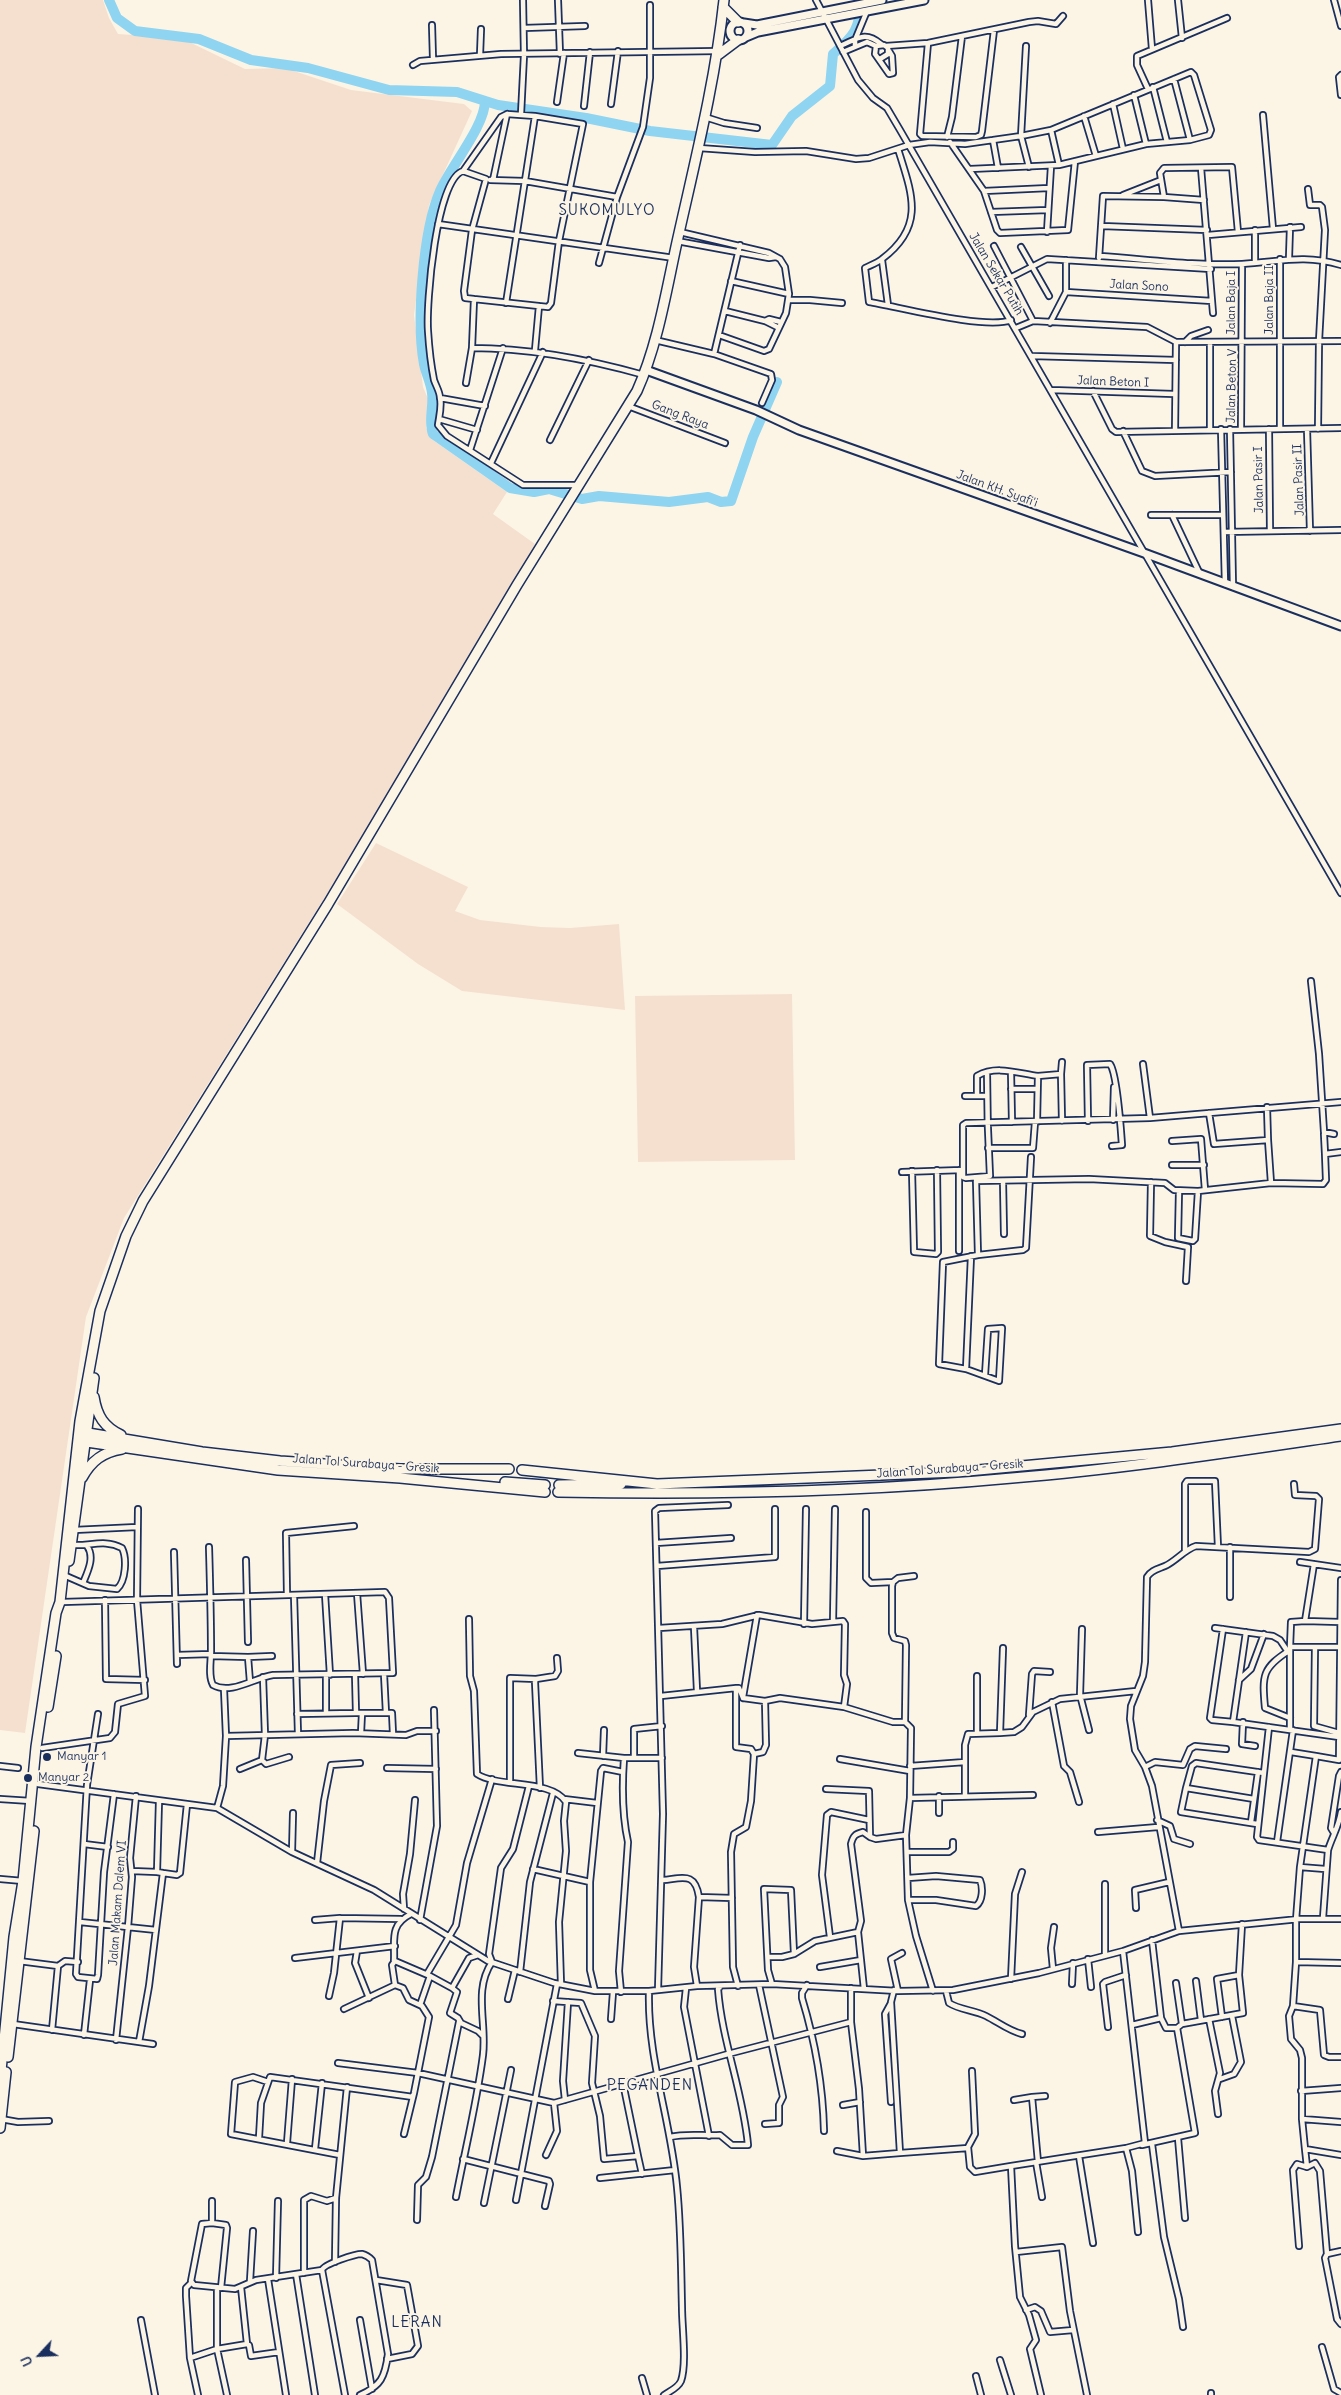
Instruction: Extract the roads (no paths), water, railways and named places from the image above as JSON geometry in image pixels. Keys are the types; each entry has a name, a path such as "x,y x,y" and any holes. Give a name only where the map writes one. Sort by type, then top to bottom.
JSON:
{"highway":[{"path":"724,4 738,23"},
{"path":"0,2081 2,2037 14,1937 26,1801 56,1613 60,1602 100,1311 126,1236 143,1201 328,904 517,585 628,406 645,372 655,340 702,133 718,53 724,4"},
{"path":"718,53 739,38"},
{"path":"0,2122 13,2024 42,1748 66,1576 73,1545 82,1437 104,1311 103,1304"},
{"path":"79,1484 88,1467 100,1456 128,1444 105,1424 95,1405 92,1387"},
{"name":"Jalan Tol Surabaya - Gresik","path":"1341,1429 1172,1452 1003,1468 806,1479 559,1489 656,1494 756,1492 956,1482 1163,1462 1341,1436"},
{"name":"Jalan Tol Surabaya - Gresik","path":"82,1437 128,1444 260,1458 400,1469 509,1469"},
{"name":"Jalan Tol Surabaya - Gresik","path":"128,1444 185,1458 278,1470 545,1488 426,1474 400,1469"},
{"name":"Jalan Tol Surabaya - Gresik","path":"522,1470 657,1484"}],"main road":[{"path":"867,8 882,0"},
{"path":"720,36 739,38 856,9 924,0"},
{"path":"721,26 738,23 758,25 823,16"},
{"path":"738,23 730,30 739,38"},
{"path":"738,23 748,31 739,38"},
{"name":"Jalan KH. Syafi'i","path":"645,372 756,410 799,430 1144,553 1341,626"}],"street":[{"path":"521,113 524,55 523,0"},
{"path":"557,102 562,54 558,0"},
{"name":"Jalan Sekar Putih","path":"816,0 858,80 873,98 887,108 909,145 1341,892"},
{"path":"1148,0 1152,49"},
{"path":"1179,0 1182,38"},
{"path":"1334,0 1341,23"},
{"path":"599,263 617,197 643,127 650,78 650,5"},
{"path":"855,46 855,40 867,8"},
{"path":"843,52 870,42 881,46 928,43 1028,22 1056,24 1062,16"},
{"path":"1148,89 1137,66 1137,56 1227,18"},
{"path":"432,24 433,59"},
{"path":"524,28 584,26"},
{"path":"480,55 481,29"},
{"path":"928,43 919,131 922,136 967,137 981,135 994,30"},
{"path":"840,46 866,36 871,36 892,56 893,73 889,74 875,54 881,46"},
{"path":"947,136 952,117 962,36"},
{"path":"1026,46 1021,136 1029,167"},
{"path":"413,65 420,61 433,59 480,55 650,50 718,53"},
{"path":"611,104 618,51"},
{"path":"880,59 886,57 888,51"},
{"path":"584,106 590,52"},
{"path":"699,146 755,152 806,151 856,160 869,158 909,145 930,142 965,144 1021,136 1051,130 1193,72 1212,130 1209,135 1190,140 1146,144 1059,165 970,169"},
{"path":"1341,75 1339,77 1341,95"},
{"path":"1174,79 1190,140"},
{"path":"1153,87 1167,142"},
{"path":"1134,95 1146,144"},
{"path":"1113,104 1123,149"},
{"path":"486,179 472,230 464,291 465,298 539,306 551,305 559,241 583,124 521,113 507,114 501,117 463,171 457,174 444,200 438,224 430,280 428,330 434,380 440,398 438,425 442,432 524,485 580,485"},
{"path":"492,180 507,114"},
{"path":"1263,115 1273,229"},
{"path":"506,302 535,116"},
{"path":"1084,116 1096,156"},
{"path":"705,117 724,123 757,128"},
{"path":"1051,130 1059,165"},
{"path":"993,140 998,168"},
{"path":"950,142 984,190 998,232 1065,231 1069,228 1076,161"},
{"path":"898,149 905,172 912,218 908,233 882,260 865,268 868,301 931,315 998,322 1011,320"},
{"path":"1047,232 1051,166"},
{"path":"1164,197 1160,173 1164,168 1232,167 1238,232"},
{"path":"1201,168 1210,263 1212,313"},
{"path":"463,171 486,179 525,181 617,197"},
{"path":"1121,195 1161,180"},
{"path":"984,190 1049,188"},
{"path":"1308,189 1310,205 1320,205 1322,208 1325,230 1319,341 1318,429"},
{"path":"1099,263 1103,196 1121,195 1204,200"},
{"path":"991,212 1048,210"},
{"path":"438,224 603,246 674,258"},
{"path":"1102,226 1207,233 1300,226"},
{"path":"1289,258 1290,227"},
{"path":"1255,230 1255,262"},
{"path":"679,236 708,238 769,253 785,267 790,294 789,300 786,313 769,349 764,351 719,335"},
{"path":"679,236 706,247 776,258"},
{"path":"706,247 708,238"},
{"path":"726,251 727,242"},
{"path":"714,354 740,245"},
{"path":"994,246 1012,277 1033,321"},
{"path":"1021,248 1049,296"},
{"path":"1100,256 1242,264 1289,258 1323,260 1341,265"},
{"path":"992,287 1047,258 1210,270"},
{"name":"Jalan Baja II","path":"1280,259 1280,429"},
{"path":"882,260 888,305"},
{"path":"1049,323 1066,292 1066,260"},
{"name":"Jalan Baja I","path":"1242,264 1242,342"},
{"path":"731,281 790,294"},
{"name":"Jalan Sono","path":"1066,292 1212,300"},
{"path":"466,383 472,348 474,299"},
{"path":"789,300 842,303"},
{"path":"535,350 539,306"},
{"path":"725,310 765,321 779,328"},
{"path":"765,321 769,319 781,322"},
{"path":"1016,328 1033,321 1146,327 1176,342 1341,341"},
{"path":"1185,342 1191,336 1208,330"},
{"path":"655,340 714,354 771,374 772,380 762,403"},
{"path":"1175,431 1176,342"},
{"path":"1210,342 1210,430"},
{"name":"Jalan Beton V","path":"1241,429 1242,342"},
{"path":"472,348 535,350 645,372"},
{"path":"470,450 503,348"},
{"path":"491,463 543,352"},
{"path":"1032,356 1176,360"},
{"path":"550,440 589,360"},
{"name":"Jalan Beton I","path":"1051,390 1174,394"},
{"path":"1093,391 1113,430 1175,431 1341,428"},
{"path":"440,398 485,406"},
{"name":"Gang Raya","path":"628,406 725,443"},
{"path":"439,419 477,430"},
{"path":"1222,429 1221,472 1226,584"},
{"path":"1230,429 1233,587"},
{"name":"Jalan Pasir I","path":"1269,429 1270,532"},
{"name":"Jalan Pasir II","path":"1307,429 1310,531"},
{"path":"1123,431 1142,471 1146,474 1155,476 1231,472"},
{"path":"1151,515 1223,515"},
{"path":"1172,515 1200,575"},
{"path":"1224,532 1341,530"},
{"path":"978,1255 975,1182 1089,1179 1165,1183 1174,1190 1179,1191 1198,1191 1271,1183 1323,1184 1326,1180 1324,1134 1318,1044 1311,980"},
{"path":"1062,1062 1062,1121"},
{"path":"1088,1121 1087,1065 1106,1063 1112,1065 1121,1120 1122,1146 1112,1146"},
{"path":"1143,1064 1150,1118"},
{"path":"977,1096 977,1076 987,1072 1000,1069 1038,1076 1061,1074"},
{"path":"961,1170 966,1178 989,1177 987,1072"},
{"path":"1011,1072 1012,1122"},
{"path":"988,1148 1033,1148 1038,1076"},
{"path":"1113,1120 1114,1085"},
{"path":"1012,1089 1037,1089"},
{"path":"965,1096 987,1096"},
{"path":"960,1251 962,1125 1121,1120 1341,1102"},
{"path":"1267,1107 1271,1183"},
{"path":"1209,1113 1214,1144 1268,1140"},
{"path":"1324,1134 1334,1134"},
{"path":"1172,1141 1201,1139 1205,1190"},
{"path":"1325,1154 1341,1152"},
{"path":"986,1376 988,1329 1002,1328 999,1381 986,1376 966,1368 939,1364 944,1262 1026,1248 1031,1156"},
{"path":"1172,1165 1204,1165"},
{"path":"912,1171 914,1252 936,1254 938,1252 937,1170"},
{"path":"902,1172 961,1170"},
{"path":"1003,1181 1004,1234"},
{"path":"1151,1182 1150,1236 1165,1242 1188,1247 1186,1281"},
{"path":"1179,1191 1178,1238 1193,1241 1195,1239 1198,1191"},
{"path":"966,1368 971,1256"},
{"path":"1185,1551 1185,1484 1187,1481 1215,1481 1218,1546"},
{"path":"1179,1931 1158,1827 1152,1786 1145,1766 1135,1750 1130,1719 1146,1656 1147,1577 1151,1572 1169,1564 1185,1551 1196,1546 1309,1552 1314,1549 1319,1499 1316,1496 1294,1495 1294,1484"},
{"path":"658,1990 663,1880 660,1628 656,1543 657,1509 728,1505"},
{"path":"42,1748 94,1741 112,1736 118,1704 144,1697 145,1680 137,1600 136,1527 138,1509"},
{"path":"657,1566 774,1557 775,1509"},
{"path":"804,1624 806,1509"},
{"path":"832,1622 835,1509"},
{"path":"866,1512 866,1578 871,1583 893,1582 898,1578 914,1576"},
{"path":"287,1595 286,1533 354,1526"},
{"path":"74,1530 136,1527"},
{"path":"656,1543 730,1538"},
{"path":"66,1576 100,1588 117,1589 121,1585 124,1572 125,1556 122,1548 109,1542 100,1542 87,1546 73,1545"},
{"path":"83,1583 90,1566 90,1554 87,1546"},
{"path":"63,1602 210,1597 248,1597 382,1592 388,1594 392,1674 263,1676 250,1682 224,1689 217,1688 212,1683 211,1655 210,1597 209,1547"},
{"path":"1230,1547 1230,1597"},
{"path":"174,1552 177,1664"},
{"path":"246,1560 248,1642"},
{"path":"1300,1562 1341,1568"},
{"path":"1304,1622 1314,1564"},
{"path":"1341,1580 1339,1735 1339,1760 1341,1767"},
{"path":"893,1582 892,1633 894,1638 905,1641 906,1645 905,1722"},
{"path":"357,1593 364,1674"},
{"path":"325,1594 328,1675 326,1713"},
{"path":"294,1595 298,1734"},
{"path":"105,1600 106,1678 145,1680"},
{"path":"742,1698 757,1615"},
{"path":"660,1628 730,1623 757,1615 804,1624 843,1621 845,1624 844,1675 847,1684 844,1707"},
{"path":"469,1619 470,1676 474,1691 477,1774 510,1783 540,1788 553,1792 564,1799 597,1803"},
{"path":"1277,1842 1292,1729 1290,1718 1289,1650 1292,1622 1340,1622"},
{"path":"694,1627 696,1692"},
{"path":"1215,1628 1264,1634 1278,1638 1289,1650"},
{"path":"1082,1629 1080,1695 1089,1730"},
{"path":"1223,1629 1210,1719 1339,1735"},
{"path":"1233,1722 1246,1632"},
{"path":"1239,1680 1251,1669 1264,1634"},
{"path":"1315,1647 1314,1726 1339,1735"},
{"path":"1290,1718 1268,1711 1265,1707 1266,1671 1272,1662 1289,1650 1340,1647"},
{"path":"1000,1733 1003,1648"},
{"path":"177,1655 272,1656"},
{"path":"248,1657 250,1682"},
{"path":"510,1783 510,1678 536,1679 555,1676 558,1671 557,1658"},
{"path":"1029,1715 1032,1674 1034,1671 1050,1672"},
{"path":"355,1674 361,1733"},
{"path":"384,1674 386,1713"},
{"path":"262,1760 265,1735 263,1676"},
{"path":"977,1676 977,1732"},
{"path":"536,1679 540,1788"},
{"path":"736,1688 736,1747 751,1749 754,1754 751,1801 746,1827 735,1833 732,1840 733,1967 738,1986"},
{"path":"661,1696 739,1688 742,1698"},
{"path":"217,1808 224,1780 226,1736 224,1689"},
{"path":"965,1795 965,1745 968,1734 977,1732 1014,1732 1022,1726 1029,1715 1052,1702 1080,1695 1136,1691"},
{"path":"742,1698 765,1701 780,1698 844,1707 893,1722 905,1722 911,1728 910,1798 906,1835 908,1900 916,1936 933,1991"},
{"path":"754,1754 763,1752 766,1745 765,1701"},
{"path":"1052,1702 1064,1766 1070,1772 1079,1802"},
{"path":"420,1920 437,1826 434,1710"},
{"path":"297,1714 392,1713 394,1715 393,1734"},
{"path":"98,1714 87,1791 77,1977 90,1980 97,1979 102,1925 103,1886 114,1794"},
{"path":"1243,1722 1242,1744 1254,1746"},
{"path":"634,1757 634,1729 662,1726"},
{"path":"1250,1822 1269,1727"},
{"path":"603,1756 604,1730"},
{"path":"226,1736 361,1733 406,1735 417,1731 436,1731"},
{"path":"1145,1766 1155,1762 1183,1765 1190,1749 1195,1746 1226,1749"},
{"path":"1290,1752 1339,1760"},
{"path":"578,1753 624,1758 662,1758"},
{"path":"1307,2167 1302,2119 1301,2054 1291,2039 1289,2016 1293,2006 1300,1867 1316,1756"},
{"path":"262,1760 266,1764 289,1757"},
{"path":"622,1992 619,1971 628,1842 624,1831 624,1758"},
{"path":"840,1759 910,1768 965,1762"},
{"path":"240,1769 262,1760"},
{"path":"317,1863 324,1802 331,1765 360,1763"},
{"path":"1257,1824 1181,1812 1194,1764 1261,1773"},
{"path":"0,1766 18,1768"},
{"path":"386,1768 436,1769"},
{"path":"595,1991 590,1970 590,1882 601,1768 623,1772"},
{"path":"1334,1833 1331,1828 1341,1772"},
{"path":"1261,1773 1257,1839 1328,1850"},
{"path":"420,2005 429,1975 456,1924 467,1863 492,1778"},
{"path":"38,1784 217,1808 292,1852 374,1890 420,1920 492,1962 559,1984 595,1991 649,1991 697,1986 772,1984 946,1991 1010,1979 1123,1951 1179,1931 1242,1924 1323,1918 1341,1919"},
{"path":"456,2197 477,2086 484,2037 482,1990 484,1974 492,1962 490,1954 501,1868 513,1849 529,1786"},
{"path":"1186,1788 1254,1799"},
{"path":"826,1789 869,1791 870,1837"},
{"path":"508,1999 518,1971 532,1869 553,1792"},
{"path":"910,1798 965,1795 1032,1795"},
{"name":"Jalan Makam Dalem VI","path":"116,2040 128,1927 132,1871 130,1858 136,1796"},
{"path":"939,1796 939,1813"},
{"path":"0,1799 26,1801"},
{"path":"516,2200 553,2001 559,1984 559,1922 566,1846 564,1799"},
{"path":"404,1910 403,1894 416,1800"},
{"path":"157,1872 159,1801"},
{"path":"132,1871 177,1874 180,1872 187,1804"},
{"path":"830,1937 822,1876 827,1815 831,1812 869,1820"},
{"path":"1323,1918 1325,1869 1328,1850 1334,1833 1340,1824 1341,1812"},
{"path":"292,1852 294,1813"},
{"path":"1157,1820 1170,1826 1174,1840 1190,1844"},
{"path":"1098,1832 1158,1827"},
{"path":"864,1989 858,1932 861,1921 851,1844 852,1838 857,1833 863,1832 876,1839 906,1835"},
{"path":"907,1852 948,1852 953,1849 953,1842"},
{"path":"84,1844 108,1847"},
{"path":"1300,1867 1325,1869"},
{"path":"532,1869 590,1882"},
{"path":"1010,1979 1015,1894 1022,1872"},
{"path":"140,2042 162,1873"},
{"path":"908,1878 961,1877 982,1882 981,1900 976,1906 936,1900 908,1900"},
{"path":"2,1879 18,1880"},
{"path":"663,1880 692,1879 698,1887 700,1897 694,1967 697,1986"},
{"path":"1136,1908 1135,1890 1169,1882"},
{"path":"1105,1884 1105,1954"},
{"path":"772,1984 768,1970 763,1891 766,1889 791,1890 794,1954"},
{"path":"700,1897 732,1898"},
{"path":"315,1920 340,1918 401,1919 412,1914"},
{"path":"329,1996 337,1954 340,1918"},
{"path":"396,1985 392,1965 395,1946 394,1934 401,1919"},
{"path":"80,1922 156,1930"},
{"path":"1152,1940 1161,2018 1166,2028 1176,2028 1182,2024 1245,2012 1239,1975 1242,1924"},
{"path":"1053,1969 1051,1948 1054,1927"},
{"path":"768,1957 782,1957 794,1954 815,1941 858,1932"},
{"path":"295,1958 395,1946"},
{"path":"357,1951 355,1963 369,1998"},
{"path":"1123,1951 1146,2138 1142,2145"},
{"path":"891,2102 889,2006 896,1990 892,1959 902,1952"},
{"path":"452,1988 469,1958 478,1955"},
{"path":"1088,1959 1091,1987"},
{"path":"820,1966 862,1960"},
{"path":"19,1961 58,1966 65,1961 78,1962"},
{"path":"394,1961 429,1975 458,1992 450,2015 458,2018 460,2022 478,2031 484,2037"},
{"path":"1296,1962 1341,1963"},
{"path":"1072,1984 1073,1963"},
{"path":"52,2030 58,1966"},
{"path":"1108,2027 1103,1984 1126,1975"},
{"path":"1222,2017 1217,1978 1239,1975"},
{"path":"84,2035 90,1980"},
{"path":"1196,1981 1201,2020"},
{"path":"1176,1983 1182,2024"},
{"path":"344,2009 396,1985 403,1988 409,2000 420,2005 428,2017 404,2134"},
{"path":"759,1985 783,2098 779,2105 779,2123 765,2124"},
{"path":"807,1985 802,1993 802,1998 811,2032 823,2105 824,2131"},
{"path":"670,2137 682,2134 720,2135 732,2145 748,2145 737,2084 728,2054 720,2013 718,1988 721,1986"},
{"path":"686,1988 684,2007 709,2136"},
{"path":"851,1988 851,2022 860,2102 863,2156"},
{"path":"649,1991 649,2013 656,2075 670,2137 678,2205 683,2351 680,2382 674,2389 664,2395"},
{"path":"946,1991 949,2003 958,2008 986,2016 1022,2034"},
{"path":"611,2020 613,1992"},
{"path":"553,2001 581,2003 595,2036 592,2082 600,2116 604,2158 638,2156"},
{"path":"565,2100 563,2082 568,2002"},
{"path":"889,2006 900,2153"},
{"path":"1293,2006 1320,2010 1324,2055 1329,2058 1341,2057"},
{"path":"1220,2079 1234,2074 1241,2062 1232,2016"},
{"path":"1132,2025 1161,2018"},
{"path":"1209,2019 1220,2079 1215,2091 1218,2114"},
{"path":"417,2220 418,2184 426,2177 432,2157 460,2022"},
{"path":"338,2063 418,2073 554,2103 851,2022"},
{"path":"13,2024 152,2044"},
{"path":"972,2071 975,2134 968,2148 970,2167 975,2172 1152,2144 1195,2134 1176,2028"},
{"path":"484,2203 511,2070"},
{"path":"259,2138 262,2103 270,2077 274,2076 413,2097"},
{"path":"268,2082 253,2077 235,2083 230,2132 340,2154"},
{"path":"287,2143 292,2079"},
{"path":"315,2150 322,2083"},
{"path":"623,2083 642,2174"},
{"path":"335,2262 336,2198 347,2087"},
{"path":"1301,2091 1341,2088"},
{"path":"1014,2100 1045,2096"},
{"path":"1032,2097 1042,2197"},
{"path":"842,2105 860,2102"},
{"path":"546,2155 557,2131 554,2103"},
{"path":"1302,2119 1341,2122"},
{"path":"0,2122 49,2122"},
{"path":"1178,2138 1186,2218"},
{"path":"1152,2144 1164,2237 1179,2299 1183,2327"},
{"path":"837,2151 863,2156 968,2148"},
{"path":"1126,2148 1132,2171 1138,2232"},
{"path":"1305,2149 1341,2155"},
{"path":"1079,2156 1092,2243"},
{"path":"463,2159 522,2172 550,2182 545,2206"},
{"path":"1299,2246 1293,2170 1297,2164 1307,2167 1314,2164 1319,2168 1328,2254 1325,2258 1337,2319 1341,2324"},
{"path":"1011,2166 1020,2297 1036,2340 1030,2349 1040,2395"},
{"path":"600,2178 675,2170"},
{"path":"304,2273 304,2200 311,2196 327,2200 336,2198"},
{"path":"276,2278 278,2200"},
{"path":"212,2201 212,2223"},
{"path":"198,2395 190,2358 186,2288 191,2282 202,2224 212,2223 226,2224 227,2228 219,2288 217,2349 227,2395"},
{"path":"250,2281 252,2230"},
{"path":"1016,2252 1062,2247 1073,2330 1087,2395"},
{"path":"1328,2254 1341,2251"},
{"path":"345,2395 322,2270 325,2265 356,2255 366,2256 373,2264 388,2349 381,2381 372,2389 360,2395"},
{"path":"191,2282 194,2285 219,2288 241,2287 250,2281 322,2270"},
{"path":"296,2274 315,2395"},
{"path":"268,2279 286,2395"},
{"path":"376,2280 408,2285 418,2346 412,2354 387,2359"},
{"path":"241,2287 247,2344 249,2345 251,2356 279,2352"},
{"path":"1026,2310 1035,2307 1041,2311 1050,2332 1073,2330"},
{"path":"141,2320 155,2395"},
{"path":"360,2320 372,2389"},
{"path":"190,2358 217,2349 247,2344"},
{"path":"1322,2347 1334,2389 1341,2393"},
{"path":"1000,2360 1011,2395"},
{"path":"976,2376 981,2395"},
{"path":"642,2378 647,2395"}],"waterway":[{"path":"109,0 117,18 135,31 199,39 251,60 308,68 389,90 457,92 498,105 586,118 650,131 772,145 792,116 830,86 833,54 851,37 859,18 861,0"},
{"path":"485,101 480,122 440,191 434,208 425,252 421,325 424,364 432,393 431,424 433,434 510,488 534,492 549,489 582,499 599,496 669,502 708,497 721,502 731,501 753,437 777,382"}],"place":[{"name":"Manyar 1","path":"47,1757"},
{"name":"Manyar 2","path":"28,1778"}],"district":[{"name":"SUKOMULYO","path":"607,211"},
{"name":"PEGANDEN","path":"650,2086"},
{"name":"LERAN","path":"417,2323"}]}
